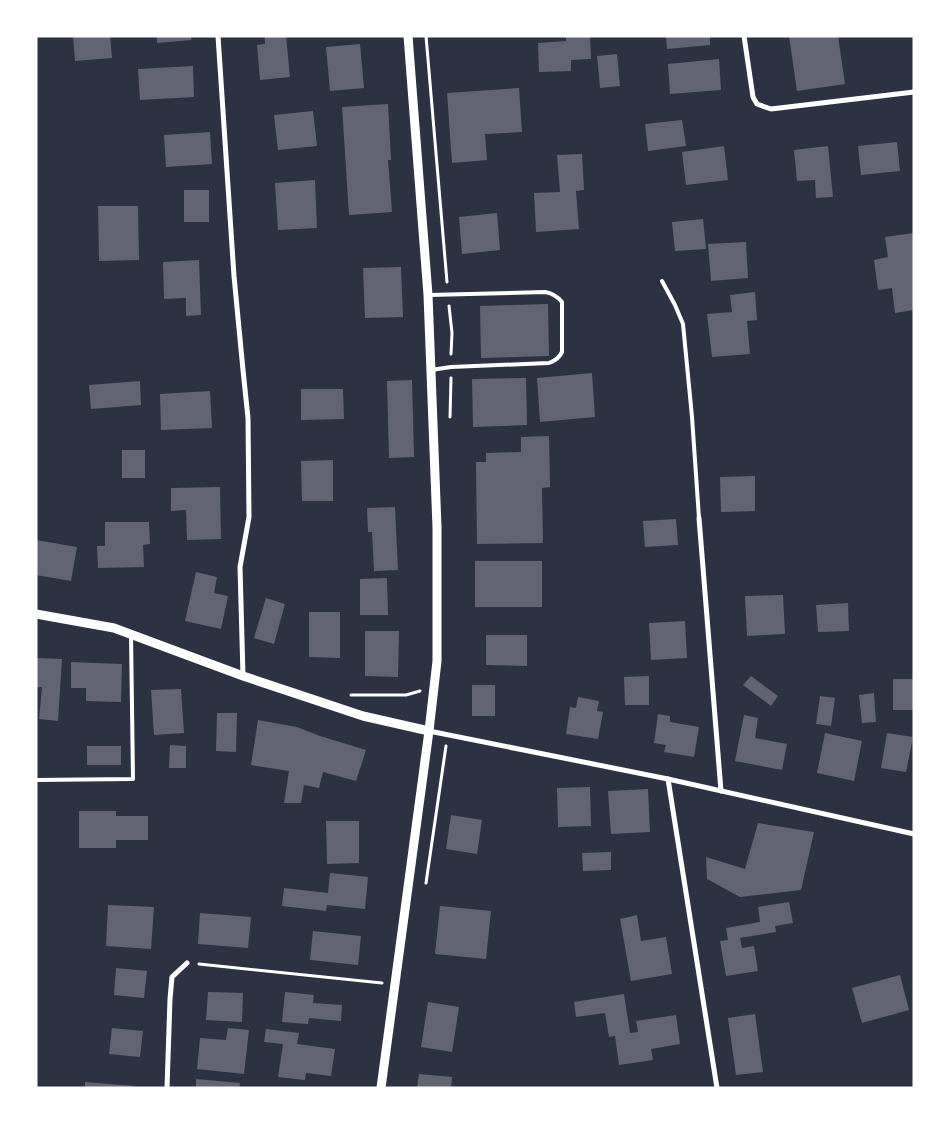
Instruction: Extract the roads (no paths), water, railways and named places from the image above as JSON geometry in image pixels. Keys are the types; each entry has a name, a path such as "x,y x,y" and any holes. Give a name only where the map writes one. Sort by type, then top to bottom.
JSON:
{"street":[{"path":"218,36 234,276 248,418 249,517 240,566 243,676"},
{"path":"381,1088 429,732 436,661 437,546 428,295 408,36"},
{"path":"744,36 753,97 757,104 771,109 914,92"},
{"path":"699,518 721,790"},
{"path":"36,614 114,628 243,676 363,716 429,732 721,790 914,834"},
{"path":"668,779 718,1088"},
{"path":"167,1088 172,977 187,963"}],"lane":[{"path":"662,281 675,304 683,324 699,518"},
{"path":"428,295 545,292 552,293 562,302 562,352 556,360 550,363 451,367 431,370"},
{"path":"36,780 132,779 131,634"}]}
